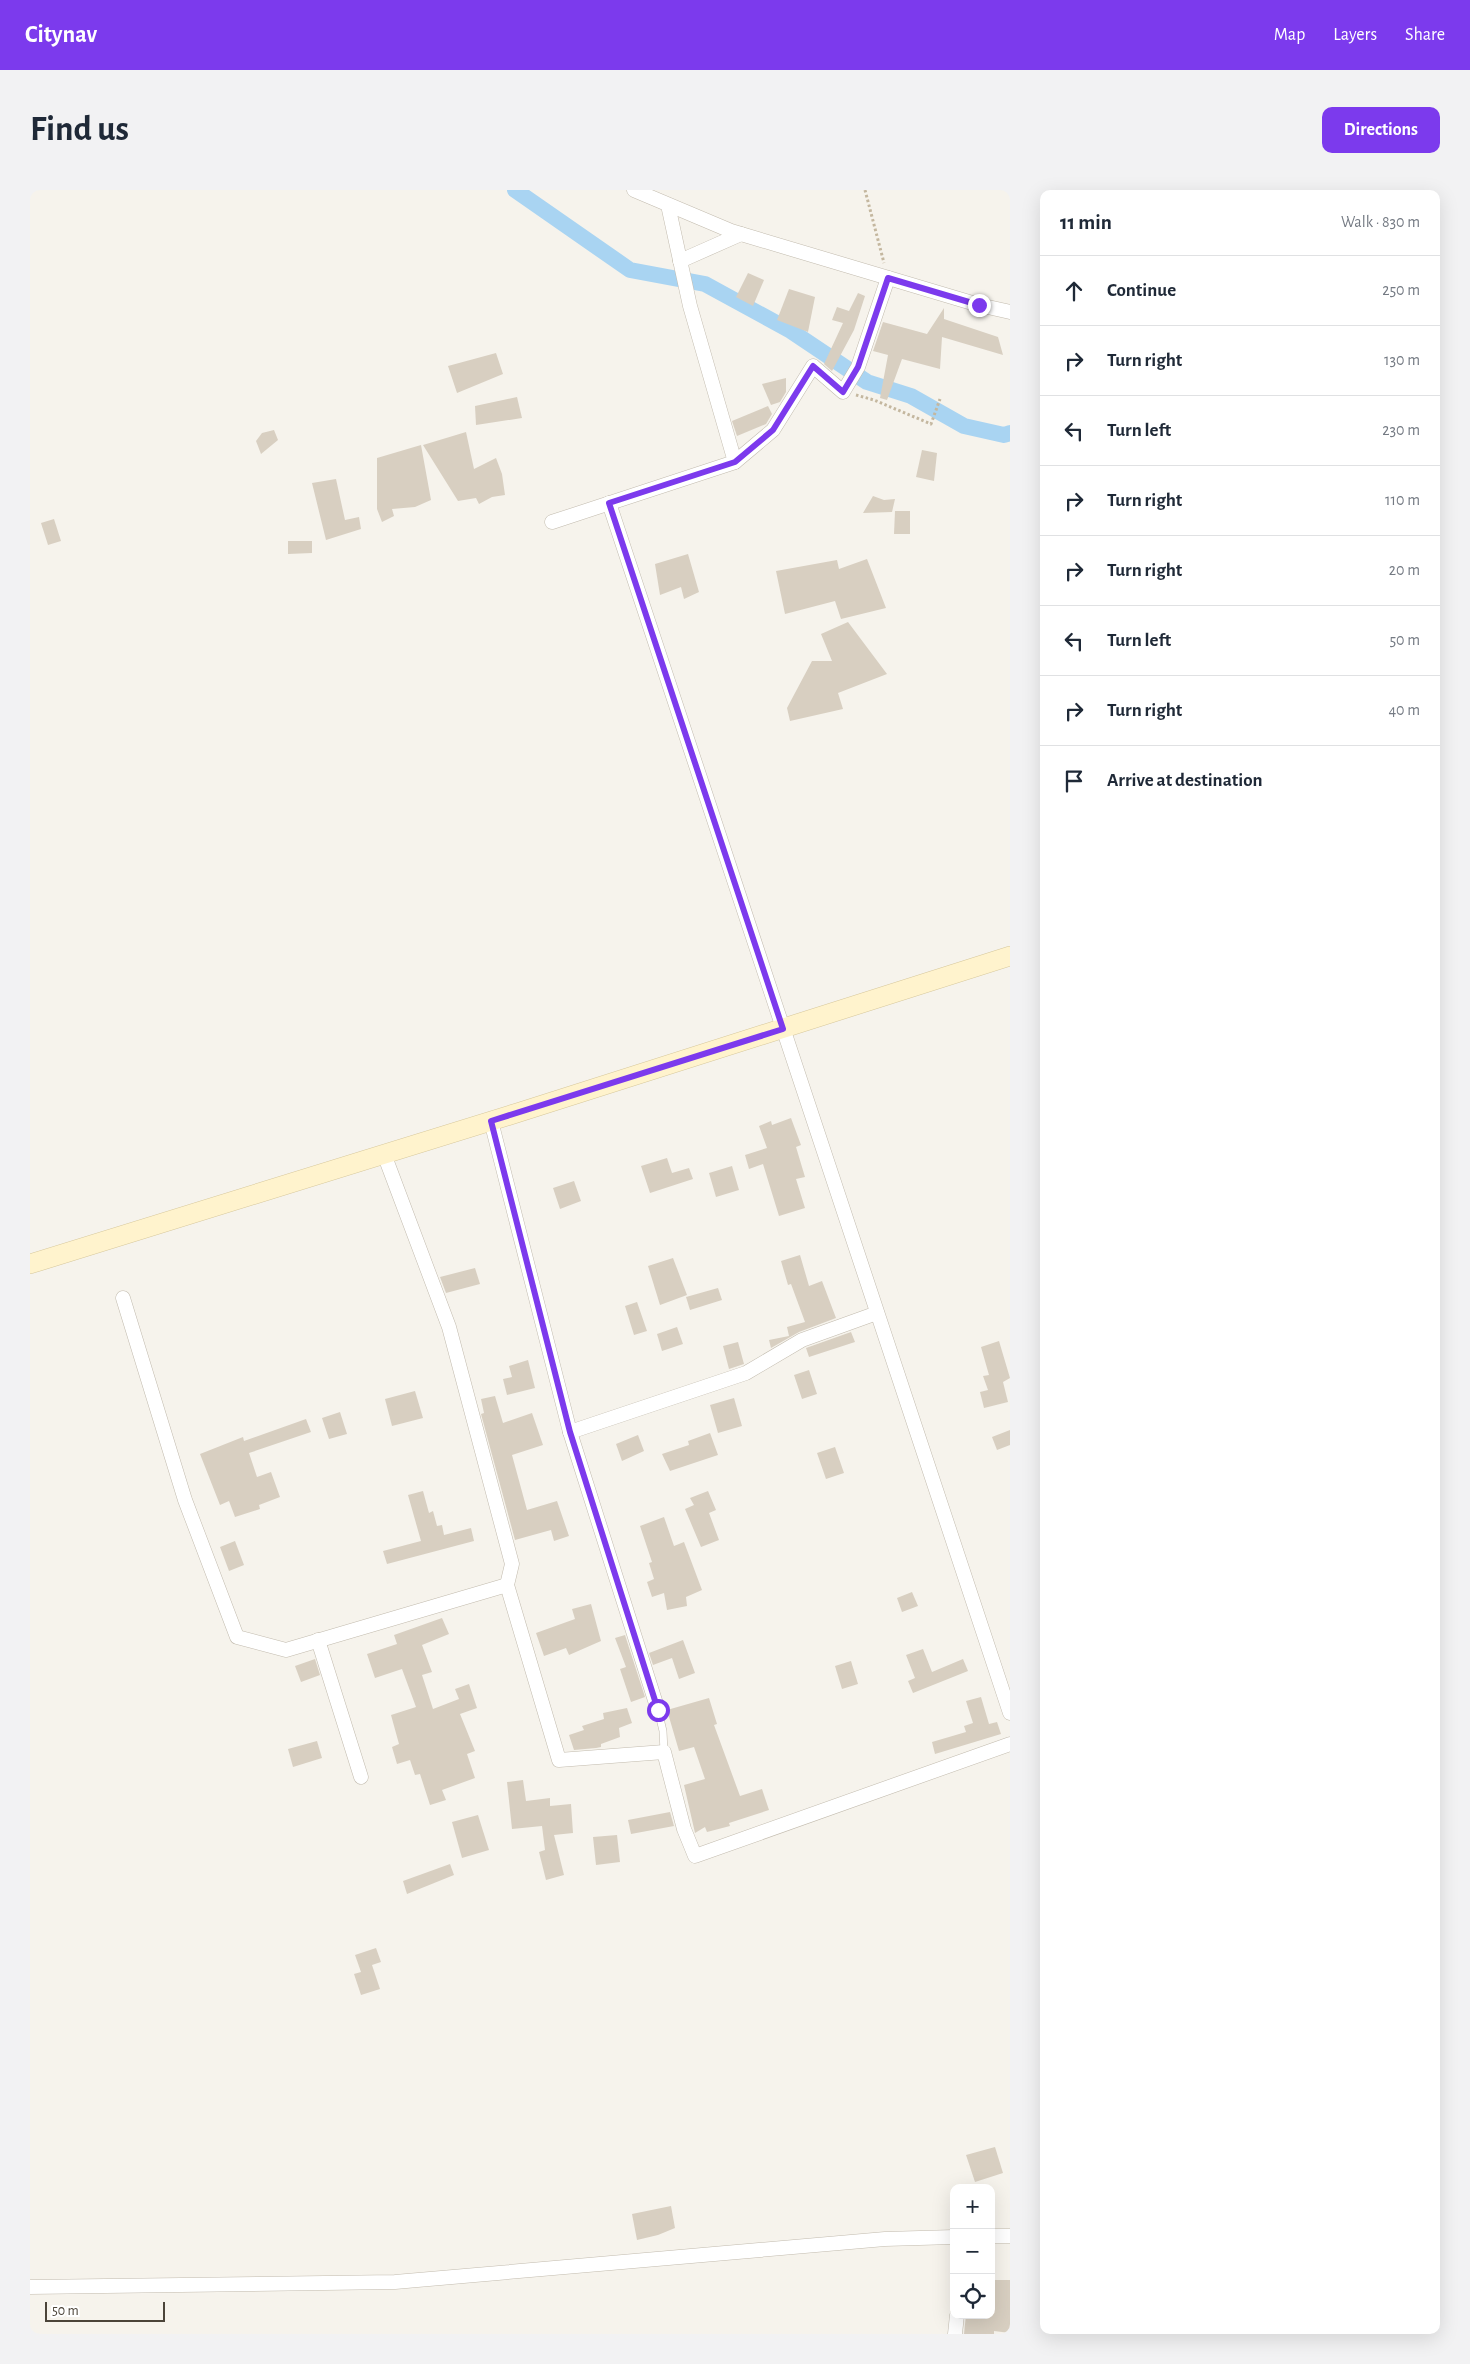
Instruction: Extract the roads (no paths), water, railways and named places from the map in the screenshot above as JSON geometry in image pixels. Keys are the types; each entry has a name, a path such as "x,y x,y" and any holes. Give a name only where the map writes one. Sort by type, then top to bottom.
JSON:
{"street":[{"path":"634,190 741,234 979,305 1010,312"},
{"path":"668,204 690,306 735,462"},
{"path":"680,261 741,234"},
{"path":"552,522 735,462 773,430 813,366 843,392 858,367 888,278"},
{"path":"609,503 1010,1714"},
{"path":"30,1264 491,1121 1010,956"},
{"path":"491,1121 570,1432 658,1710"},
{"path":"384,1154 450,1327 512,1564 507,1585 560,1760 664,1752 684,1829 695,1856 1010,1744"},
{"path":"123,1298 185,1500 238,1637 286,1650 507,1585"},
{"path":"570,1432 746,1373 802,1340 877,1313"},
{"path":"318,1640 361,1777"},
{"path":"995,2236 1010,2236"},
{"path":"30,2287 395,2282 885,2239 950,2237"},
{"path":"954,2334 956,2319"}],"lane":[{"path":"658,1710 663,1731 664,1752"}],"waterway":[{"path":"515,190 630,270 705,284 791,331 867,382 911,396 964,426 1004,435 1010,433"}]}
